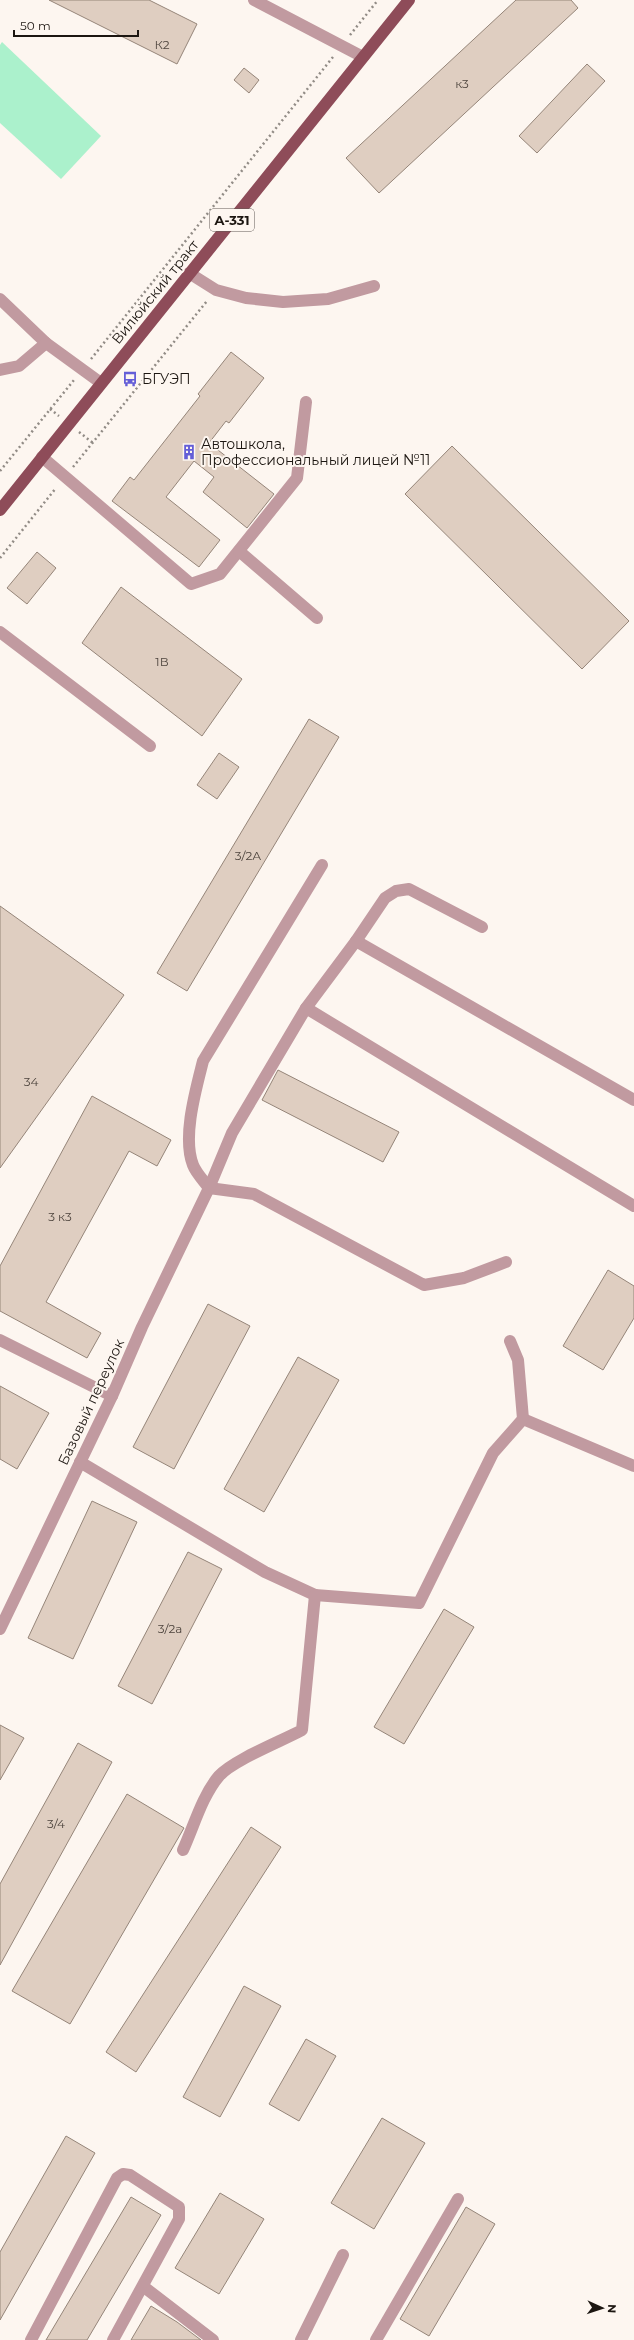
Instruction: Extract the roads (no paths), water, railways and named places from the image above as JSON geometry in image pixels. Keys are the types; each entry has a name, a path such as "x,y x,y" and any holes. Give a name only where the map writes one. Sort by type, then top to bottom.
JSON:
{"main road":[{"name":"Вилюйский тракт","path":"0,510 409,0"}],"street":[{"path":"254,0 363,57"},
{"path":"189,274 216,290 246,298 284,302 328,298 374,286"},
{"path":"0,299 46,343 101,383"},
{"path":"0,370 19,366 46,343"},
{"path":"42,457 191,584 220,574 297,478 306,402"},
{"path":"239,550 317,618"},
{"path":"0,632 150,746"},
{"path":"322,865 203,1061 194,1097 189,1136 193,1165 209,1188 254,1194 424,1285 464,1278 506,1262"},
{"name":"Базовый переулок","path":"0,1630 112,1396 142,1326 209,1188 232,1133 306,1008 356,941 385,898 396,891 409,889 482,927"},
{"path":"356,941 634,1100"},
{"path":"306,1008 634,1206"},
{"path":"0,1340 112,1396"},
{"path":"80,1462 265,1572 315,1595 419,1602 493,1453 523,1419 518,1360 510,1341"},
{"path":"523,1419 634,1466"},
{"path":"183,1850 208,1793 220,1775 238,1761 302,1730 315,1595"},
{"path":"31,2340 117,2178 123,2174 130,2175 179,2207 180,2212 179,2219 144,2287 113,2340"},
{"path":"376,2340 458,2199"},
{"path":"301,2340 343,2255"},
{"path":"144,2287 213,2340"}],"place":[{"name":"БГУЭП","path":"130,379"},
{"name":"Автошкола, Профессиональный лицей №11","path":"189,452"}]}
